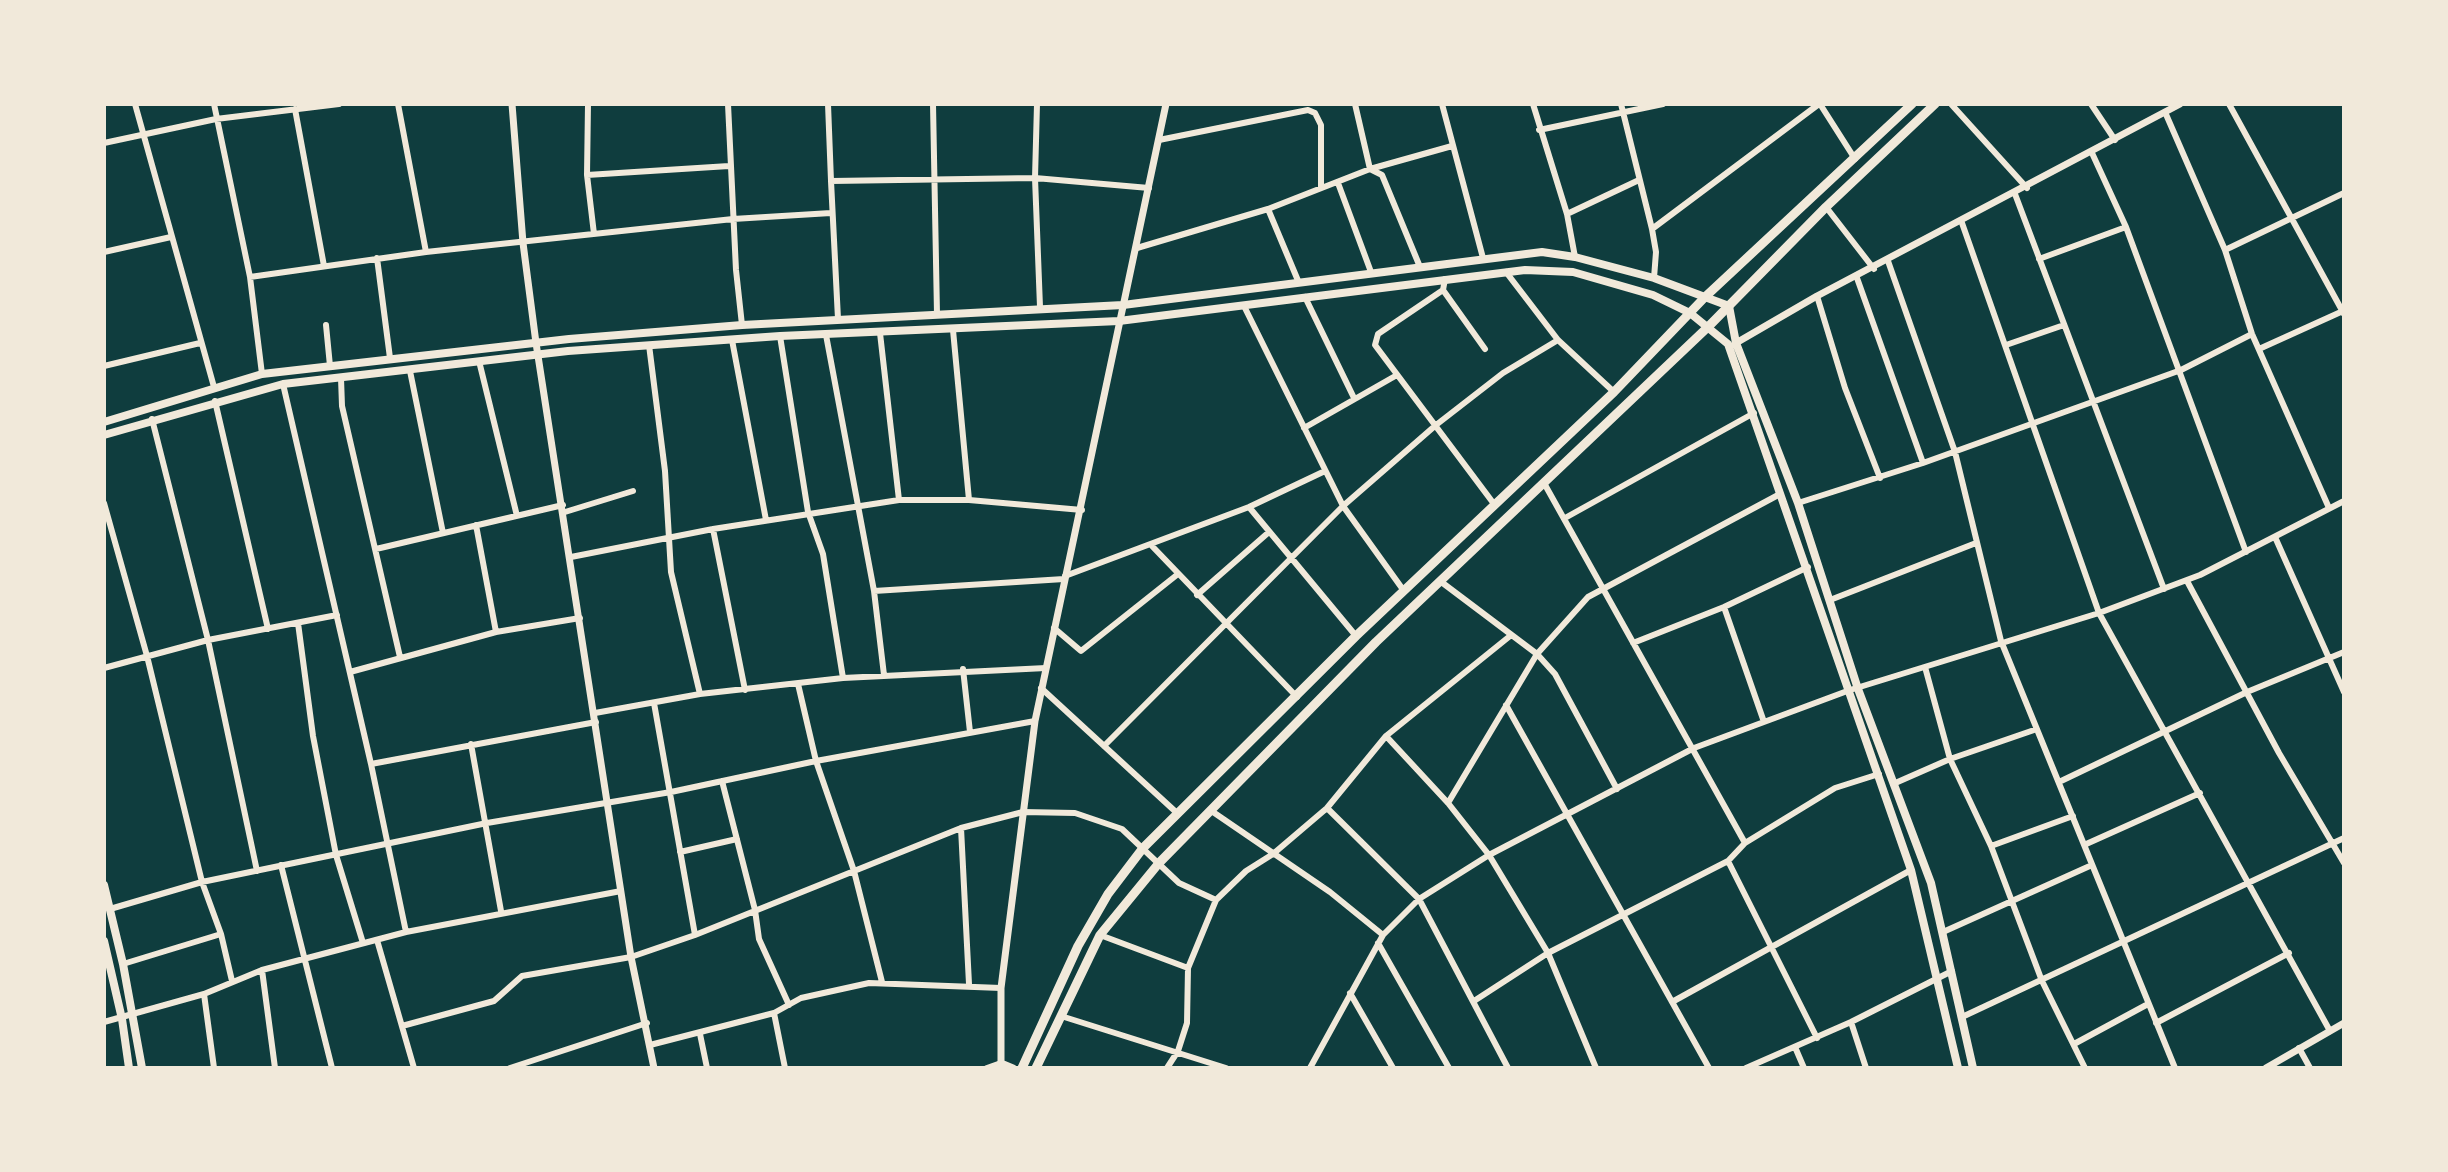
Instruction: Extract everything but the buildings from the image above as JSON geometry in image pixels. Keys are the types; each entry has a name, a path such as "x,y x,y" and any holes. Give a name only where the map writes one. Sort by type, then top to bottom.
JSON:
{"main road":[{"path":"1022,1068 1078,946 1108,894 1143,848 1356,636 1614,392 1705,297 1912,104"},
{"path":"1036,1068 1100,935 1159,863 1440,581 1709,326 1826,207 1935,104"},
{"path":"104,422 262,374 390,358 742,325 1123,305 1542,252 1575,257 1654,278 1729,306"},
{"path":"104,435 283,384 538,355 780,336 1119,321 1506,272 1573,272 1653,295 1690,313 1728,344 1780,494 1931,883 1973,1068"},
{"path":"1729,306 1736,343 1798,503 1830,600 1879,774 1911,870 1958,1068"},
{"path":"104,885 123,964 142,1068"},
{"path":"104,941 122,1019 129,1068"}],"street":[{"path":"135,104 214,387"},
{"path":"214,104 250,277 262,374"},
{"path":"104,143 216,119 339,104"},
{"path":"398,104 426,252"},
{"path":"512,104 523,243 536,343 564,508 631,957 654,1068"},
{"path":"588,104 587,175 594,234"},
{"path":"728,104 729,166 742,325"},
{"path":"828,104 838,319"},
{"path":"933,104 937,314"},
{"path":"1037,104 1035,178 1040,307"},
{"path":"1001,1063 1001,988 1035,721 1166,104"},
{"path":"1355,104 1370,169"},
{"path":"1442,104 1483,258"},
{"path":"1533,104 1567,214 1575,257"},
{"path":"1621,104 1652,229 1656,252 1654,278"},
{"path":"1539,130 1663,104"},
{"path":"1652,229 1819,104 1855,159"},
{"path":"1951,104 2027,188"},
{"path":"2091,104 2115,140"},
{"path":"1736,343 1817,296 1962,223 2180,104"},
{"path":"2229,104 2343,312 2259,349"},
{"path":"295,109 324,266"},
{"path":"1159,140 1308,110 1315,113 1321,125 1321,188"},
{"path":"2165,112 2225,250 2252,334 2302,453 2329,508"},
{"path":"1137,248 1268,209 1370,169 1452,146"},
{"path":"2092,153 2126,227 2246,552"},
{"path":"587,175 729,166"},
{"path":"1370,169 1382,175 1420,267"},
{"path":"831,181 933,177 1035,178 1149,188"},
{"path":"1567,214 1639,180"},
{"path":"1338,183 1371,272"},
{"path":"2225,250 2344,193"},
{"path":"2015,194 2164,589"},
{"path":"1826,207 1874,269"},
{"path":"1268,209 1299,283"},
{"path":"250,277 426,252 733,219 831,213"},
{"path":"1962,223 2099,613 2330,1031"},
{"path":"2039,259 2126,227"},
{"path":"104,252 171,237"},
{"path":"377,258 390,358"},
{"path":"1888,261 1955,452 2001,641 2175,1068"},
{"path":"1506,272 1558,340 1614,392"},
{"path":"1857,278 1923,463"},
{"path":"1445,279 1443,290 1376,338 1377,348 1494,504"},
{"path":"1443,290 1485,349"},
{"path":"1305,296 1354,398"},
{"path":"1817,296 1845,388 1880,478"},
{"path":"1244,306 1343,506 1404,591"},
{"path":"326,325 330,366"},
{"path":"2006,345 2064,325"},
{"path":"953,330 969,500"},
{"path":"880,333 899,500"},
{"path":"1798,503 1955,452 2181,370 2252,334"},
{"path":"826,335 855,505 874,591 884,675"},
{"path":"780,336 808,512 823,554 843,678"},
{"path":"732,340 766,520"},
{"path":"1104,746 1343,506 1436,425 1503,373 1558,340"},
{"path":"104,366 200,343"},
{"path":"649,345 665,471 667,537 683,631 700,694"},
{"path":"479,361 517,516"},
{"path":"410,371 443,533"},
{"path":"1304,428 1397,375"},
{"path":"341,378 342,406 400,657"},
{"path":"283,384 371,764 406,932"},
{"path":"215,401 268,629"},
{"path":"1565,518 1754,413"},
{"path":"152,419 208,640 257,871"},
{"path":"874,591 1064,578 1249,507 1325,471"},
{"path":"1544,483 1745,843"},
{"path":"376,549 633,491"},
{"path":"1448,803 1537,654 1561,624 1603,588 1780,494"},
{"path":"571,557 808,512 899,500 969,500 1082,510"},
{"path":"1310,1068 1383,935 1419,899 1489,855 1694,748 1854,689 2099,613 2187,581 2344,501"},
{"path":"104,503 147,656 202,882 221,934 232,981"},
{"path":"1249,507 1356,636"},
{"path":"476,525 496,632"},
{"path":"713,529 745,690"},
{"path":"1197,595 1269,532"},
{"path":"2275,537 2344,692"},
{"path":"1830,600 1976,543"},
{"path":"1152,546 1297,697"},
{"path":"1633,643 1724,607 1808,567"},
{"path":"1054,628 1081,651 1178,574"},
{"path":"1440,581 1537,654 1555,674 1617,789"},
{"path":"2187,581 2344,863"},
{"path":"1724,607 1764,722"},
{"path":"104,668 208,640 337,615"},
{"path":"350,672 496,632 580,618"},
{"path":"298,623 313,736 336,855 363,943"},
{"path":"1167,1068 1178,1051 1187,1023 1188,968 1216,900 1246,871 1273,854 1327,808 1386,736 1510,636"},
{"path":"2059,782 2167,733 2247,692 2344,652"},
{"path":"1925,667 1950,759 1991,846 2042,981 2085,1068"},
{"path":"371,764 700,694 843,678 963,669 1046,668"},
{"path":"963,669 970,732"},
{"path":"798,684 816,761 854,871 882,982"},
{"path":"1041,688 1177,813"},
{"path":"654,703 695,935"},
{"path":"1506,705 1709,1068"},
{"path":"110,909 202,882 387,843 671,792 816,761 1035,721"},
{"path":"1893,784 1950,759 2037,729"},
{"path":"1386,736 1448,803 1489,855 1548,953 1596,1068"},
{"path":"471,744 501,911"},
{"path":"1474,1001 1548,953 1728,861 1745,843 1835,788 1879,774"},
{"path":"722,781 755,910 759,939 789,1005"},
{"path":"2084,845 2200,793"},
{"path":"1327,808 1419,899 1508,1068"},
{"path":"402,1026 494,1001 522,976 631,957 695,935 961,828 1023,812 1075,813 1122,829 1179,883 1216,900"},
{"path":"1213,812 1330,892 1383,935"},
{"path":"1991,846 2073,816"},
{"path":"961,828 969,984"},
{"path":"1962,1017 2344,838"},
{"path":"680,852 737,839"},
{"path":"1728,861 1817,1038"},
{"path":"281,865 332,1068"},
{"path":"1943,932 2092,865"},
{"path":"1672,1002 1911,870"},
{"path":"104,1022 134,1017 204,994 262,970 406,932 501,911 621,891"},
{"path":"123,964 221,934"},
{"path":"1100,935 1188,968"},
{"path":"377,940 414,1068"},
{"path":"1378,943 1449,1068"},
{"path":"2156,1023 2289,953"},
{"path":"262,970 275,1068"},
{"path":"1746,1068 1851,1022 1952,971"},
{"path":"650,1045 774,1013 801,998 882,982 1001,988"},
{"path":"1350,993 1393,1068"},
{"path":"204,994 214,1068"},
{"path":"2074,1044 2148,1004"},
{"path":"774,1013 785,1068"},
{"path":"1061,1016 1226,1068"},
{"path":"1851,1022 1866,1068"},
{"path":"510,1068 647,1023"},
{"path":"2266,1068 2344,1023"},
{"path":"700,1034 707,1068"},
{"path":"1795,1047 1804,1068"},
{"path":"2299,1048 2310,1068"},
{"path":"987,1068 1001,1063 1013,1068"}]}
